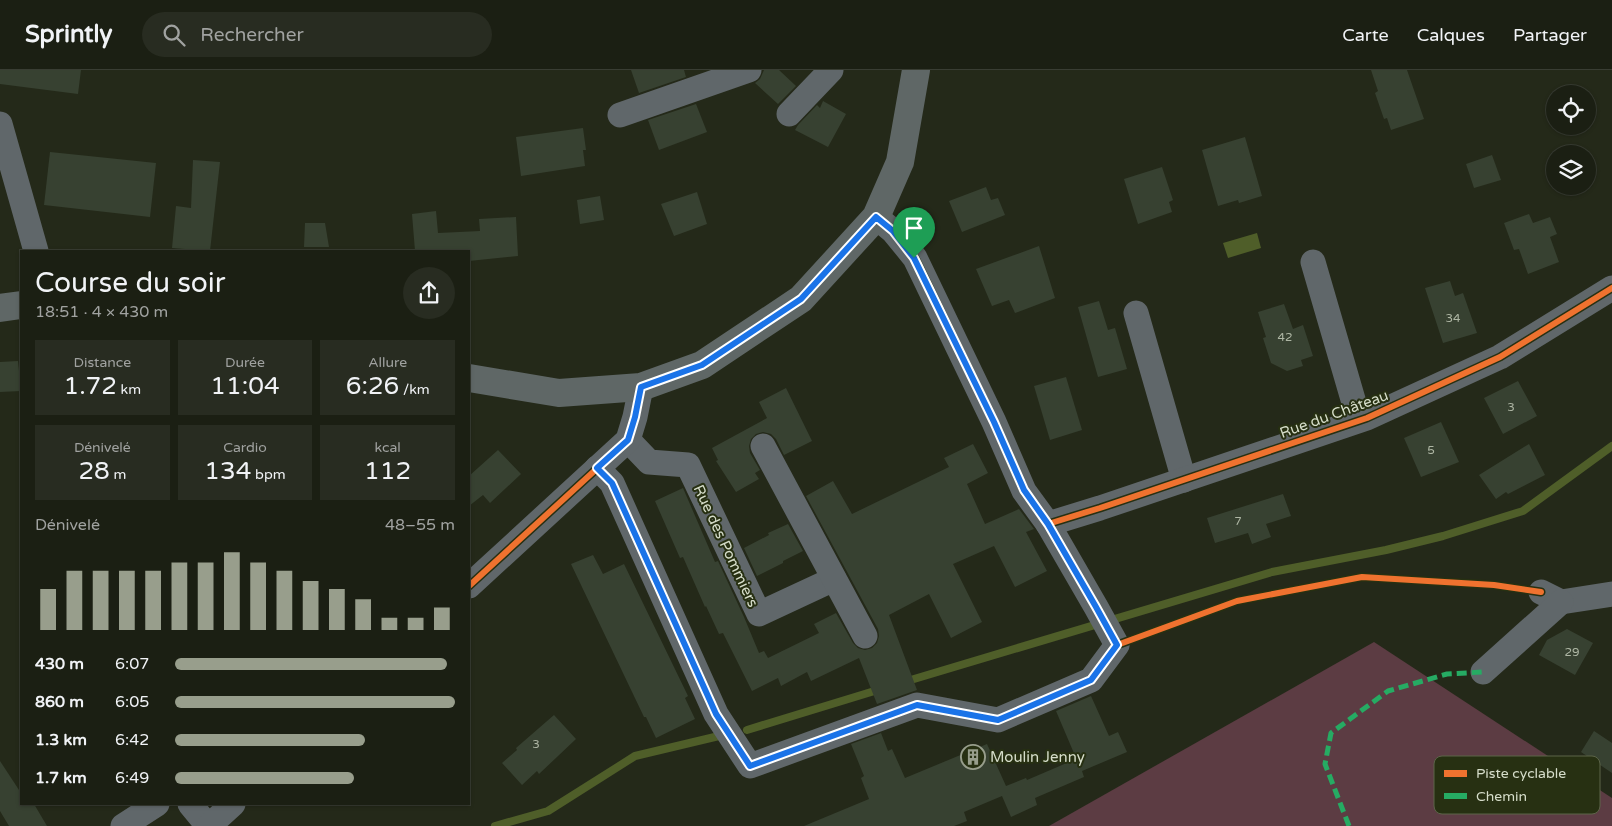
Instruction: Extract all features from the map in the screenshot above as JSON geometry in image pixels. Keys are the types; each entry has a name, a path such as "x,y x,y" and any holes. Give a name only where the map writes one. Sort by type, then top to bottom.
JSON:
{"main road":[{"path":"470,378 559,393 641,387 702,365 801,299 876,217 900,162 916,70"},
{"path":"0,308 20,305"}],"street":[{"path":"620,115 749,70"},
{"path":"789,114 831,70"},
{"path":"0,124 36,250"},
{"path":"597,468 612,483 716,714 750,766 917,705 998,720 1091,680 1115,642 1048,524 1024,490 994,422 914,258 893,231 876,217"},
{"path":"1313,262 1359,420"},
{"name":"Rue du Château","path":"1048,524 1359,420 1500,356 1612,288"},
{"path":"1136,313 1184,480"},
{"path":"470,585 628,440 641,387"},
{"name":"Rue des Pommiers","path":"628,440 648,462 688,465 759,614 834,579"},
{"path":"763,446 865,636"},
{"path":"1483,672 1551,597 1612,594"},
{"path":"122,826 155,805"},
{"path":"191,805 209,826 232,805"}],"shaded area":[{"path":"1257,233 1261,248 1228,258 1223,243"},
{"path":"1374,642 1548,756 1434,756 1434,814 1600,814 1600,790 1612,798 1612,826 1049,826"}],"building":[{"path":"0,70 81,70 78,94 0,84"},
{"path":"631,70 684,70 686,77 639,93"},
{"path":"764,70 779,70 796,86 778,104 755,83 760,79"},
{"path":"1371,70 1407,70 1424,119 1391,130 1387,118 1384,119 1375,93 1378,91"},
{"path":"823,101 846,114 828,147 795,130 817,105 820,108"},
{"path":"696,104 707,132 659,150 648,120"},
{"path":"583,128 586,150 583,150 585,166 521,176 516,137"},
{"path":"1245,137 1262,196 1239,203 1238,200 1218,206 1202,150"},
{"path":"50,152 156,163 150,217 44,205"},
{"path":"1492,155 1501,180 1474,188 1466,164"},
{"path":"193,160 220,162 210,250 172,248 176,206 191,208"},
{"path":"1162,167 1173,200 1169,202 1172,212 1138,224 1124,179"},
{"path":"986,187 991,200 998,198 1005,215 962,232 949,201"},
{"path":"697,192 707,224 674,236 661,204"},
{"path":"600,196 604,220 580,224 577,200"},
{"path":"436,211 438,233 480,231 479,219 516,217 518,256 470,261 470,250 415,250 412,214"},
{"path":"1529,214 1533,223 1550,217 1557,234 1550,237 1559,262 1528,274 1519,249 1514,250 1504,223"},
{"path":"305,223 325,223 329,247 304,247"},
{"path":"1039,246 1055,298 1015,313 1009,300 992,306 976,269"},
{"path":"1450,281 1455,296 1463,293 1477,333 1443,343 1425,288"},
{"path":"1099,301 1108,330 1115,328 1127,369 1098,377 1078,307"},
{"path":"1284,304 1293,329 1303,325 1313,356 1301,360 1303,366 1287,371 1271,363 1263,338 1266,337 1258,312"},
{"path":"18,361 20,391 0,392 0,362"},
{"path":"1066,377 1082,430 1050,440 1034,386"},
{"path":"1518,381 1537,416 1503,434 1484,398"},
{"path":"786,388 812,441 784,455 776,439 771,434 763,432 756,434 751,439 749,446 750,453 760,470 755,473 759,479 736,492 716,461 718,460 712,448 767,418 759,402"},
{"path":"1441,422 1459,462 1421,477 1404,438"},
{"path":"973,444 988,473 967,484 985,524 1019,509 1034,529 1026,532 1047,571 1015,587 994,546 953,564 982,622 951,638 929,594 889,615 917,690 877,704 859,658 811,681 807,672 781,686 778,678 752,691 723,633 719,634 705,607 683,557 680,558 655,501 683,488 715,562 718,561 759,653 764,651 768,658 819,633 814,624 836,613 853,643 858,648 865,650 872,648 877,643 878,629 806,496 833,481 852,514 949,467 944,458"},
{"path":"1529,444 1545,475 1508,494 1506,492 1496,499 1479,475"},
{"path":"498,450 521,474 490,503 483,495 470,505 470,475"},
{"path":"1283,494 1291,516 1266,524 1271,537 1252,544 1248,533 1215,543 1207,518"},
{"path":"788,524 803,551 757,576 744,548 769,535 768,533"},
{"path":"593,555 603,574 624,564 688,696 685,698 695,719 656,738 646,717 644,717 571,564"},
{"path":"1567,629 1593,643 1575,675 1539,655 1547,640"},
{"name":"Moulin Jenny","path":"1091,696 1109,736 1118,732 1127,752 1082,771 1084,777 1035,798 1037,805 1011,817 1002,796 964,812 967,821 954,826 804,826 869,799 861,778 864,776 851,744 881,733 888,751 892,749 905,778 987,744 1006,786 1026,778 1027,780 1076,759 1079,765 1056,711"},
{"path":"554,715 576,739 539,774 537,771 522,785 502,763 517,750 516,748"},
{"path":"1594,731 1612,743 1612,773 1600,765 1600,756 1587,756 1581,752"},
{"path":"0,761 20,791 20,805 35,805 47,826 9,826 0,811"}],"waterway":[{"path":"904,682 1272,572 1386,550 1443,536 1523,511 1612,446"},
{"path":"747,730 881,689"},
{"path":"495,826 548,811 635,756 719,736"}],"marked path":[{"path":"1349,826 1325,764 1331,733 1388,691 1447,674 1483,672"}],"cycle path":[{"path":"876,217 893,231 915,258 994,422 1024,491 1048,524 1117,645 1237,601 1362,577 1494,585 1541,592"},
{"path":"1048,524 1367,418 1500,357 1612,288"},
{"path":"470,585 628,440 641,387"}],"place":[{"name":"Moulin Jenny","path":"973,757"}],"route":[{"path":"876,217 893,231 914,258 994,422 1024,490 1048,524 1117,645 1091,680 998,720 917,705 750,766 716,714 612,483 597,468 628,440 641,387 702,365 801,299 876,217"}]}
